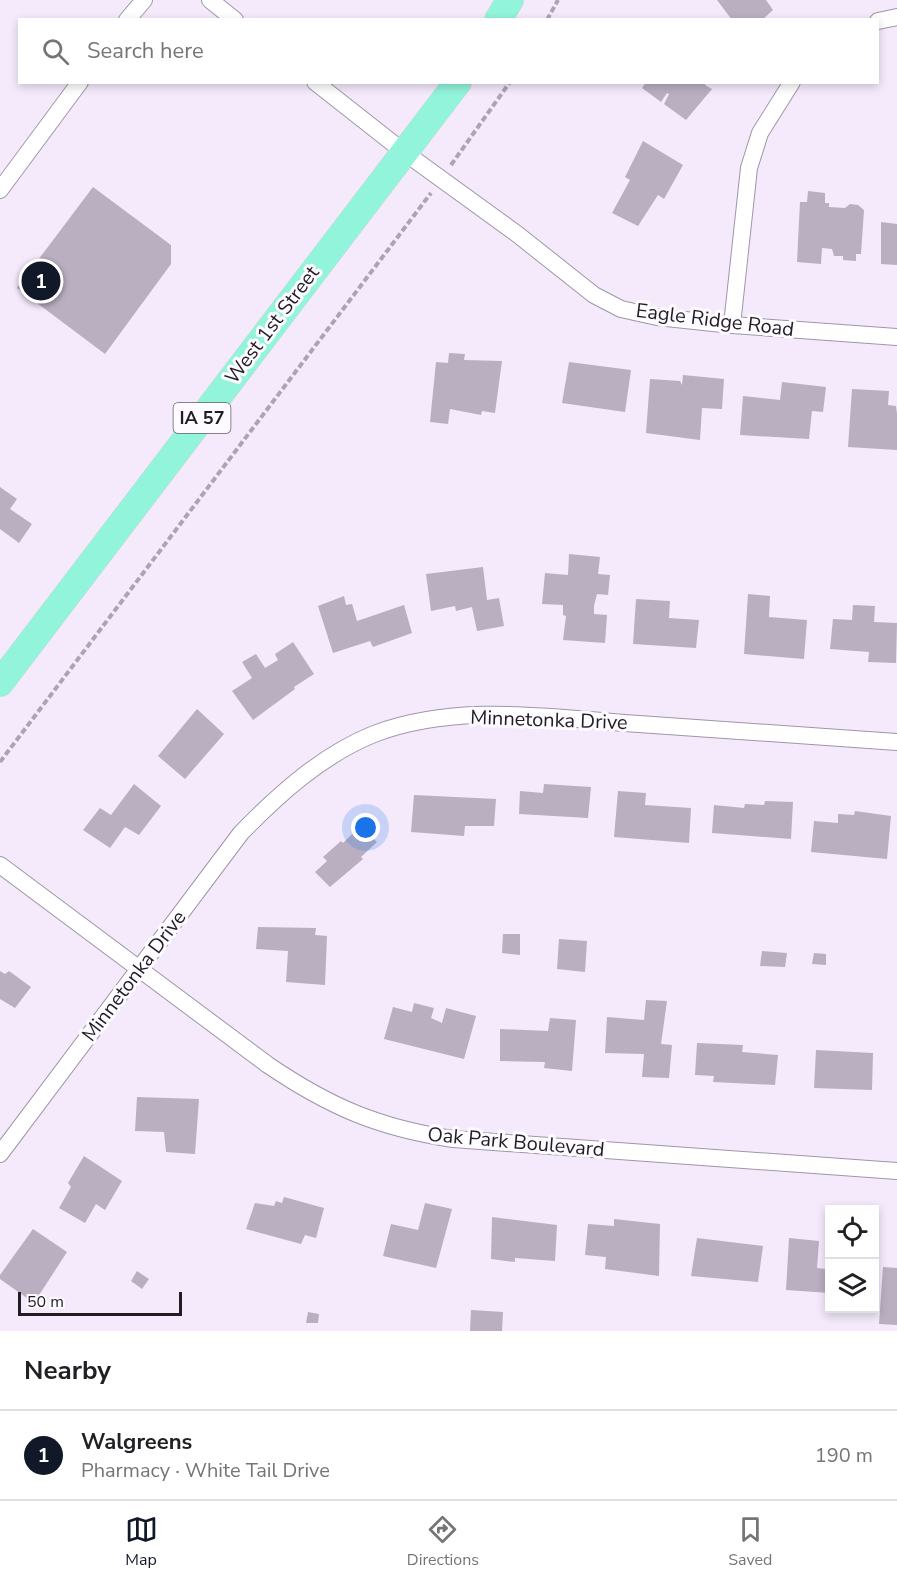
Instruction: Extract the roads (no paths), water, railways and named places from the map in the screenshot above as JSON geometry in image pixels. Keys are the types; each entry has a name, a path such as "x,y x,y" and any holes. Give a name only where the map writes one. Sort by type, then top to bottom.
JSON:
{"main road":[{"path":"499,18 510,0"},
{"name":"West 1st Street","path":"0,683 456,84"}],"street":[{"path":"129,18 144,0"},
{"path":"210,0 232,18"},
{"path":"879,21 897,17"},
{"path":"0,190 79,84"},
{"name":"Eagle Ridge Road","path":"318,84 404,152 518,234 594,295 621,309 657,317 732,325 897,337"},
{"path":"732,325 749,168 760,133 791,84"},
{"name":"Minnetonka Drive","path":"0,1154 241,833 261,813 313,770 344,748 375,734 440,719 513,715 897,742"},
{"name":"Oak Park Boulevard","path":"0,866 306,1090 345,1111 382,1124 420,1134 453,1139 897,1171"}],"place":[{"name":"Walgreens","path":"41,281"}]}
